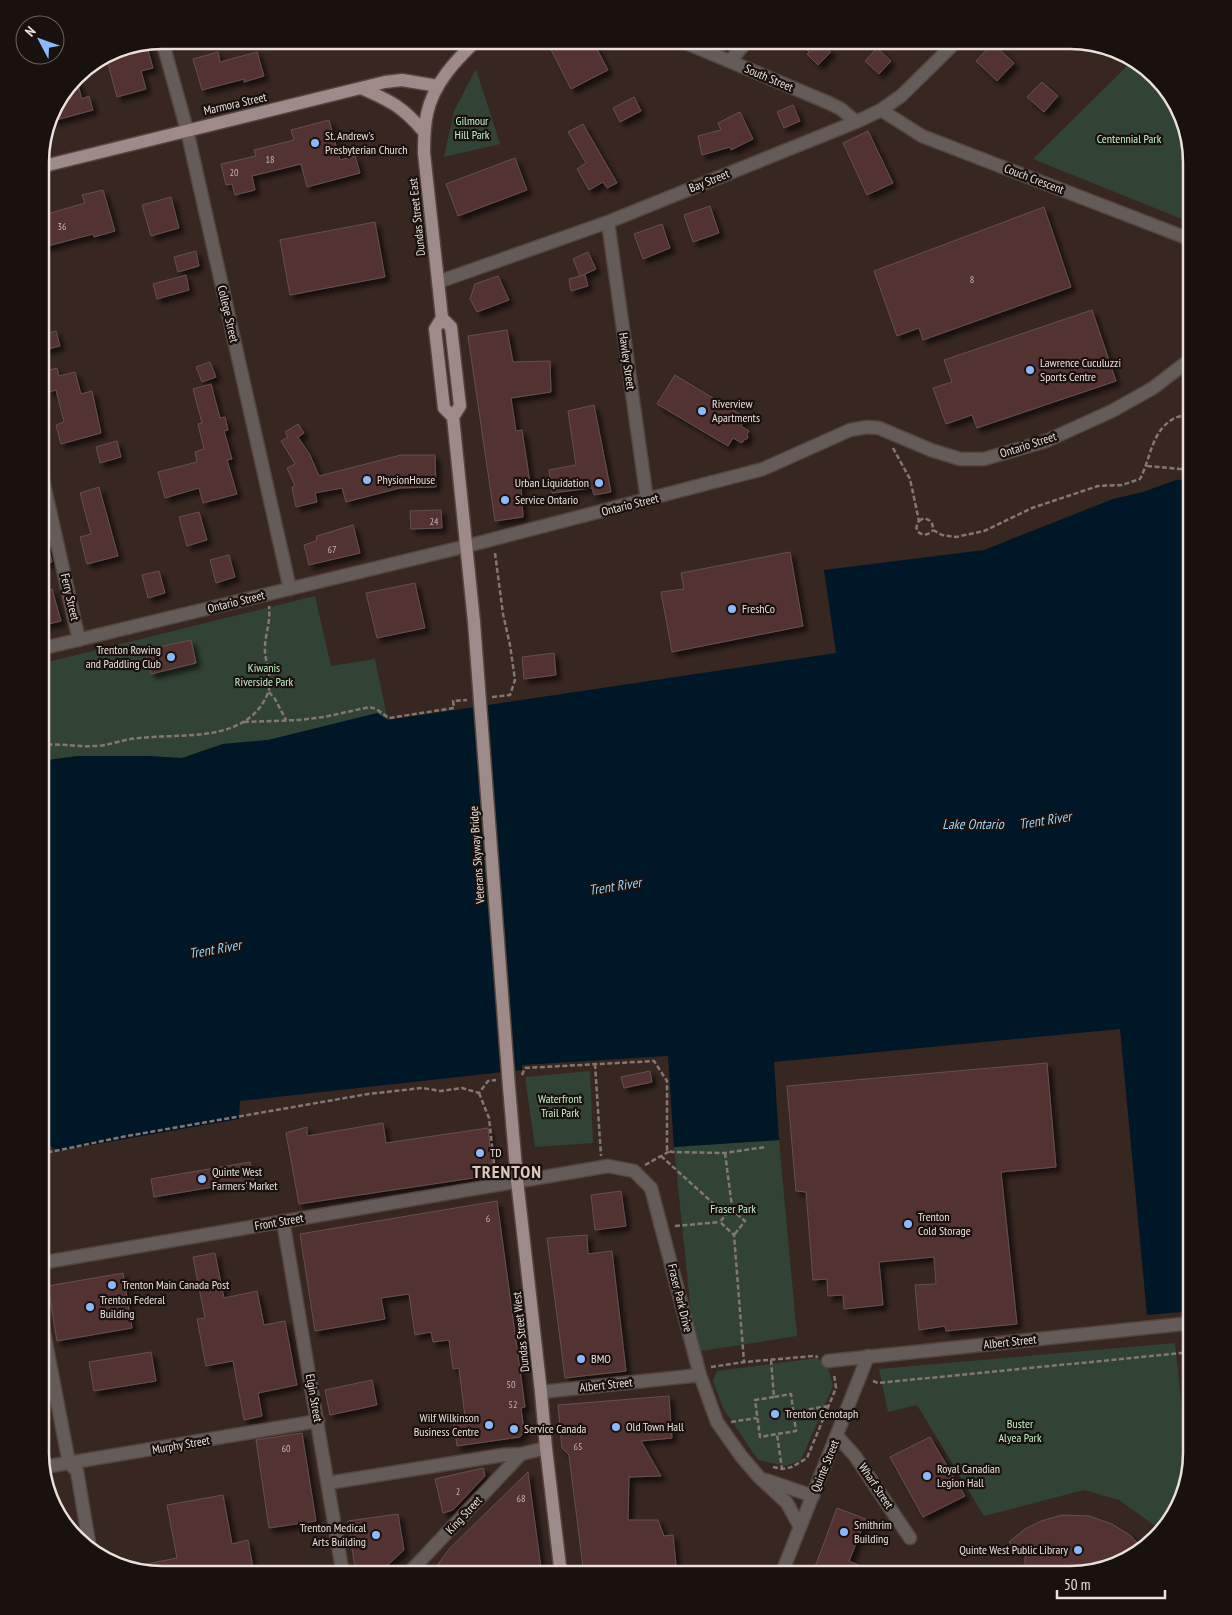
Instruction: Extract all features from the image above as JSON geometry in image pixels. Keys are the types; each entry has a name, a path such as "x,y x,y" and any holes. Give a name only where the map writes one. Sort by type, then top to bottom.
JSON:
{"main road":[{"name":"Dundas Street East","path":"469,49 449,69 438,86 427,112 424,132 424,153 442,318 451,327 460,406 453,417 474,622"},
{"name":"Marmora Street","path":"49,165 385,82 402,80 438,86"},
{"path":"361,88 401,108 424,132"},
{"name":"Veterans Skyway Bridge","path":"474,622 509,1087"},
{"name":"Dundas Street West","path":"509,1087 517,1180 560,1566"}],"street":[{"name":"College Street","path":"164,49 187,130 290,589"},
{"name":"South Street","path":"701,49 829,103 856,122"},
{"path":"730,61 740,49"},
{"name":"Bay Street","path":"438,282 608,222 856,122 881,110 901,96 949,49"},
{"name":"Couch Crescent","path":"881,110 922,136 1183,237"},
{"name":"Hawley Street","path":"608,222 647,500"},
{"name":"Ontario Street","path":"49,647 467,546 763,470 850,430 867,427 880,428 931,450 960,459 984,459 1046,441 1112,410 1153,388 1183,365"},
{"name":"Ferry Street","path":"49,507 79,640"},
{"name":"Fraser Park Drive","path":"517,1180 608,1166 634,1171 651,1188 700,1375 717,1422 741,1456 759,1477 787,1503 800,1527"},
{"name":"Front Street","path":"49,1261 517,1180"},
{"name":"Elgin Street","path":"283,1221 342,1566"},
{"name":"Albert Street","path":"828,1361 1183,1324"},
{"name":"Quinte Street","path":"785,1566 838,1436 868,1356"},
{"path":"49,1359 69,1462 77,1471 89,1539"},
{"name":"Albert Street","path":"541,1392 700,1375"},
{"name":"Murphy Street","path":"50,1466 318,1421"},
{"name":"Wharf Street","path":"838,1436 855,1456 910,1538"},
{"path":"328,1483 502,1455 521,1454 546,1448"},
{"name":"King Street","path":"415,1566 521,1454"},
{"path":"759,1477 813,1496"}],"path":[{"path":"933,530 942,535 956,537 984,531 1032,508 1098,486 1122,485 1140,478 1147,466 1157,433 1173,419 1183,416"},
{"path":"880,428 902,462 910,479 919,521 917,524 919,534 929,535 933,530 930,520 924,518 919,521"},
{"path":"1147,466 1183,468"},
{"path":"491,697 510,695 515,680 503,614 494,539"},
{"path":"49,744 96,746 140,738 190,736 232,728 244,722 259,708 268,691 269,670 265,651 270,614 267,594"},
{"path":"268,691 275,699 286,720"},
{"path":"244,722 324,717 370,707 389,718 446,710 454,708 453,701 472,699"},
{"path":"595,1064 602,1167"},
{"path":"479,1093 489,1118 496,1184"},
{"path":"49,1152 127,1136 260,1113"},
{"path":"672,1152 725,1153 765,1147"},
{"path":"675,1226 720,1222 731,1209 725,1153"},
{"path":"661,1156 726,1215"},
{"path":"731,1209 745,1221 734,1236"},
{"path":"720,1222 734,1236 744,1362"},
{"path":"861,1376 878,1383 1183,1353"},
{"path":"700,1375 711,1367 744,1362 814,1356 828,1361 836,1379 836,1388 807,1458 792,1467 782,1469 767,1466"},
{"path":"770,1360 774,1397"},
{"path":"791,1394 794,1412 796,1431 760,1437 755,1400 791,1394"},
{"path":"794,1412 828,1406"},
{"path":"724,1423 757,1418"},
{"path":"777,1434 782,1469"}],"green space":[{"name":"Centennial Park","path":"1128,65 1155,87 1172,112 1177,126 1183,162 1183,219 1033,159"},
{"name":"Gilmour Hill Park","path":"476,69 500,144 444,157 454,111"},
{"name":"Kiwanis Riverside Park","path":"315,596 331,666 375,659 388,721 268,740 223,744 182,758 78,756 49,760 49,662"},
{"name":"Waterfront Trail Park","path":"590,1071 593,1143 535,1147 525,1077"},
{"name":"Fraser Park","path":"779,1140 797,1336 695,1352 674,1147"},
{"name":"Buster Alyea Park","path":"1175,1343 1183,1421 1183,1453 1182,1468 1175,1496 1156,1526 1119,1500 1084,1490 984,1516 917,1405 888,1412 879,1369"},
{"name":"Trenton Cenotaph","path":"817,1358 828,1368 833,1386 801,1460 786,1466 758,1460 723,1408 713,1381 717,1371"}],"water":[{"name":"Lake Ontario","path":"1176,480 1183,480 1183,1312 1147,1315 1120,1029 774,1062 779,1140 674,1147 668,1056 522,1065 522,1070 240,1101 239,1119 57,1151 49,1145 49,760 78,756 182,758 223,744 268,740 377,713 388,720 836,653 824,570 984,550 1113,499 1143,492"}],"building":[{"path":"551,49 597,49 608,70 571,89"},
{"path":"806,49 828,49 831,52 818,65 807,54 809,52"},
{"path":"878,49 891,61 879,74 865,61"},
{"path":"987,49 999,49 1014,63 997,81 976,61"},
{"path":"148,50 153,68 141,71 146,89 117,97 108,63 119,57"},
{"path":"218,52 220,62 257,52 264,76 202,90 193,59"},
{"path":"1042,82 1058,96 1044,112 1027,97"},
{"path":"78,86 82,99 89,96 93,110 57,120 68,99"},
{"path":"634,97 641,111 620,122 613,108"},
{"path":"793,105 800,121 784,128 777,112"},
{"path":"740,112 753,139 731,150 730,147 702,155 698,136 721,130 718,123"},
{"path":"329,120 340,160 355,156 360,173 307,187 301,164 252,176 255,190 235,195 232,184 226,185 221,164 256,156 254,150 294,140 291,130"},
{"path":"583,124 617,183 607,188 603,182 589,190 577,169 586,163 568,132"},
{"path":"868,131 893,183 867,195 843,143"},
{"path":"515,158 527,190 458,216 446,184"},
{"path":"103,190 115,231 94,237 93,234 49,246 49,213 85,203 82,195"},
{"path":"171,197 179,228 151,236 142,205"},
{"path":"710,206 719,233 693,242 684,215"},
{"path":"1044,207 1071,287 923,340 919,328 897,336 874,271"},
{"path":"375,222 385,277 290,295 280,240"},
{"path":"662,224 670,248 643,259 634,234"},
{"path":"196,251 199,266 178,272 174,257"},
{"path":"588,252 596,269 581,276 585,275 588,286 571,291 569,279 580,276 573,259"},
{"path":"186,275 189,290 157,299 153,284"},
{"path":"498,276 509,300 477,312 470,299 475,284"},
{"name":"Lawrence Cuculuzzi Sports Centre","path":"1092,310 1116,381 977,428 972,415 946,424 933,388 952,382 944,360"},
{"path":"507,330 513,362 550,361 551,392 511,398 516,431 522,430 530,483 521,485 523,517 495,521 468,336"},
{"path":"56,331 60,346 49,349 49,333"},
{"path":"210,362 216,377 202,382 196,367"},
{"path":"57,368 59,376 75,372 81,394 92,391 101,433 61,444 56,425 64,422 56,390 49,392 49,370"},
{"name":"Riverview Apartments","path":"675,375 746,418 741,426 749,431 747,434 748,438 742,443 733,438 728,446 657,404"},
{"path":"211,384 220,418 225,417 228,430 224,431 232,459 227,460 237,494 203,503 199,488 165,498 158,472 197,462 195,452 204,449 198,424 202,423 193,389"},
{"path":"594,405 611,492 594,495 592,488 552,493 549,470 576,465 568,411"},
{"path":"298,424 304,433 298,437 310,455 319,476 401,455 435,455 436,487 400,488 346,502 342,488 315,493 317,502 296,507 292,487 295,486 287,468 295,464 281,441 288,437 285,432"},
{"path":"117,441 121,457 100,463 96,447"},
{"path":"99,487 118,556 87,564 80,537 91,534 80,493"},
{"path":"441,510 442,528 411,529 410,511"},
{"path":"199,512 207,540 187,546 179,517"},
{"path":"353,525 360,553 309,565 304,545 316,541 317,536"},
{"path":"49,550 52,562 49,563"},
{"name":"FreshCo","path":"790,552 803,626 672,652 661,592 684,589 681,573"},
{"path":"229,555 235,577 216,583 210,560"},
{"path":"159,571 165,593 148,598 142,575"},
{"path":"415,583 425,628 377,638 366,593"},
{"path":"52,589 61,621 49,624 49,590"},
{"name":"Trenton Rowing and Paddling Club","path":"191,640 196,663 151,674 145,650"},
{"path":"554,653 556,675 524,679 522,657"},
{"name":"Trenton Cold Storage","path":"1047,1063 1056,1167 1001,1172 1017,1324 946,1331 945,1326 919,1330 915,1285 936,1284 934,1257 879,1262 883,1305 844,1309 843,1295 828,1296 827,1279 813,1280 806,1192 796,1191 787,1086"},
{"path":"650,1071 652,1082 624,1088 621,1077"},
{"path":"383,1123 386,1143 488,1128 493,1175 299,1204 286,1133 307,1127 307,1136"},
{"name":"Quinte West Farmers' Market","path":"250,1162 254,1180 154,1197 151,1179"},
{"path":"621,1191 626,1226 595,1230 591,1195"},
{"path":"497,1201 525,1407 521,1408 524,1431 520,1437 457,1446 453,1419 465,1417 459,1368 453,1369 449,1340 433,1342 431,1332 415,1335 409,1294 381,1298 385,1319 315,1331 300,1234"},
{"path":"587,1235 588,1254 612,1251 626,1371 565,1378 547,1238"},
{"path":"215,1253 224,1298 257,1291 264,1325 285,1321 297,1385 258,1393 262,1416 244,1420 233,1361 206,1366 197,1319 205,1318 193,1257"},
{"name":"Trenton Federal Building","path":"123,1273 132,1328 57,1341 49,1286"},
{"path":"151,1352 156,1381 94,1391 89,1362"},
{"path":"372,1380 377,1405 330,1415 325,1390"},
{"path":"669,1396 672,1438 641,1441 661,1476 629,1477 628,1520 658,1520 664,1536 673,1535 676,1566 583,1566 569,1455 562,1448 558,1405"},
{"path":"302,1433 316,1521 269,1528 256,1440"},
{"name":"Royal Canadian Legion Hall","path":"930,1437 965,1496 923,1517 890,1457"},
{"path":"483,1468 485,1476 453,1510 443,1513 435,1479"},
{"path":"528,1472 541,1566 437,1566 450,1548"},
{"path":"223,1495 232,1544 248,1540 253,1566 145,1564 177,1558 167,1505"},
{"name":"Smithrim Building","path":"837,1508 866,1519 849,1561 861,1566 815,1566"},
{"name":"Trenton Medical Arts Building","path":"398,1514 404,1550 387,1566 355,1566 348,1521"},
{"path":"1062,1515 1089,1516 1112,1524 1130,1535 1138,1543 1113,1558 1085,1565 1025,1566 1025,1556 1009,1542 1025,1529 1041,1521"}],"place":[{"name":"St. Andrew's Presbyterian Church","path":"315,143"},
{"name":"Lawrence Cuculuzzi Sports Centre","path":"1030,370"},
{"name":"Riverview Apartments","path":"702,411"},
{"name":"PhysionHouse","path":"367,480"},
{"name":"Urban Liquidation","path":"599,483"},
{"name":"Service Ontario","path":"505,500"},
{"name":"FreshCo","path":"732,609"},
{"name":"Trenton Rowing and Paddling Club","path":"171,657"},
{"name":"TD","path":"480,1153"},
{"name":"Quinte West Farmers' Market","path":"202,1179"},
{"name":"Trenton Cold Storage","path":"908,1224"},
{"name":"Trenton Main Canada Post","path":"112,1285"},
{"name":"Trenton Federal Building","path":"90,1307"},
{"name":"BMO","path":"581,1359"},
{"name":"Trenton Cenotaph","path":"775,1414"},
{"name":"Wilf Wilkinson Business Centre","path":"489,1425"},
{"name":"Old Town Hall","path":"616,1427"},
{"name":"Service Canada","path":"514,1429"},
{"name":"Royal Canadian Legion Hall","path":"927,1476"},
{"name":"Smithrim Building","path":"844,1532"},
{"name":"Trenton Medical Arts Building","path":"376,1535"},
{"name":"Quinte West Public Library","path":"1078,1550"}],"district":[{"name":"TRENTON","path":"507,1172"}],"water label":[{"name":"Trent River","path":"1045,820"},
{"name":"Trent River","path":"615,886"},
{"name":"Trent River","path":"215,949"}]}
